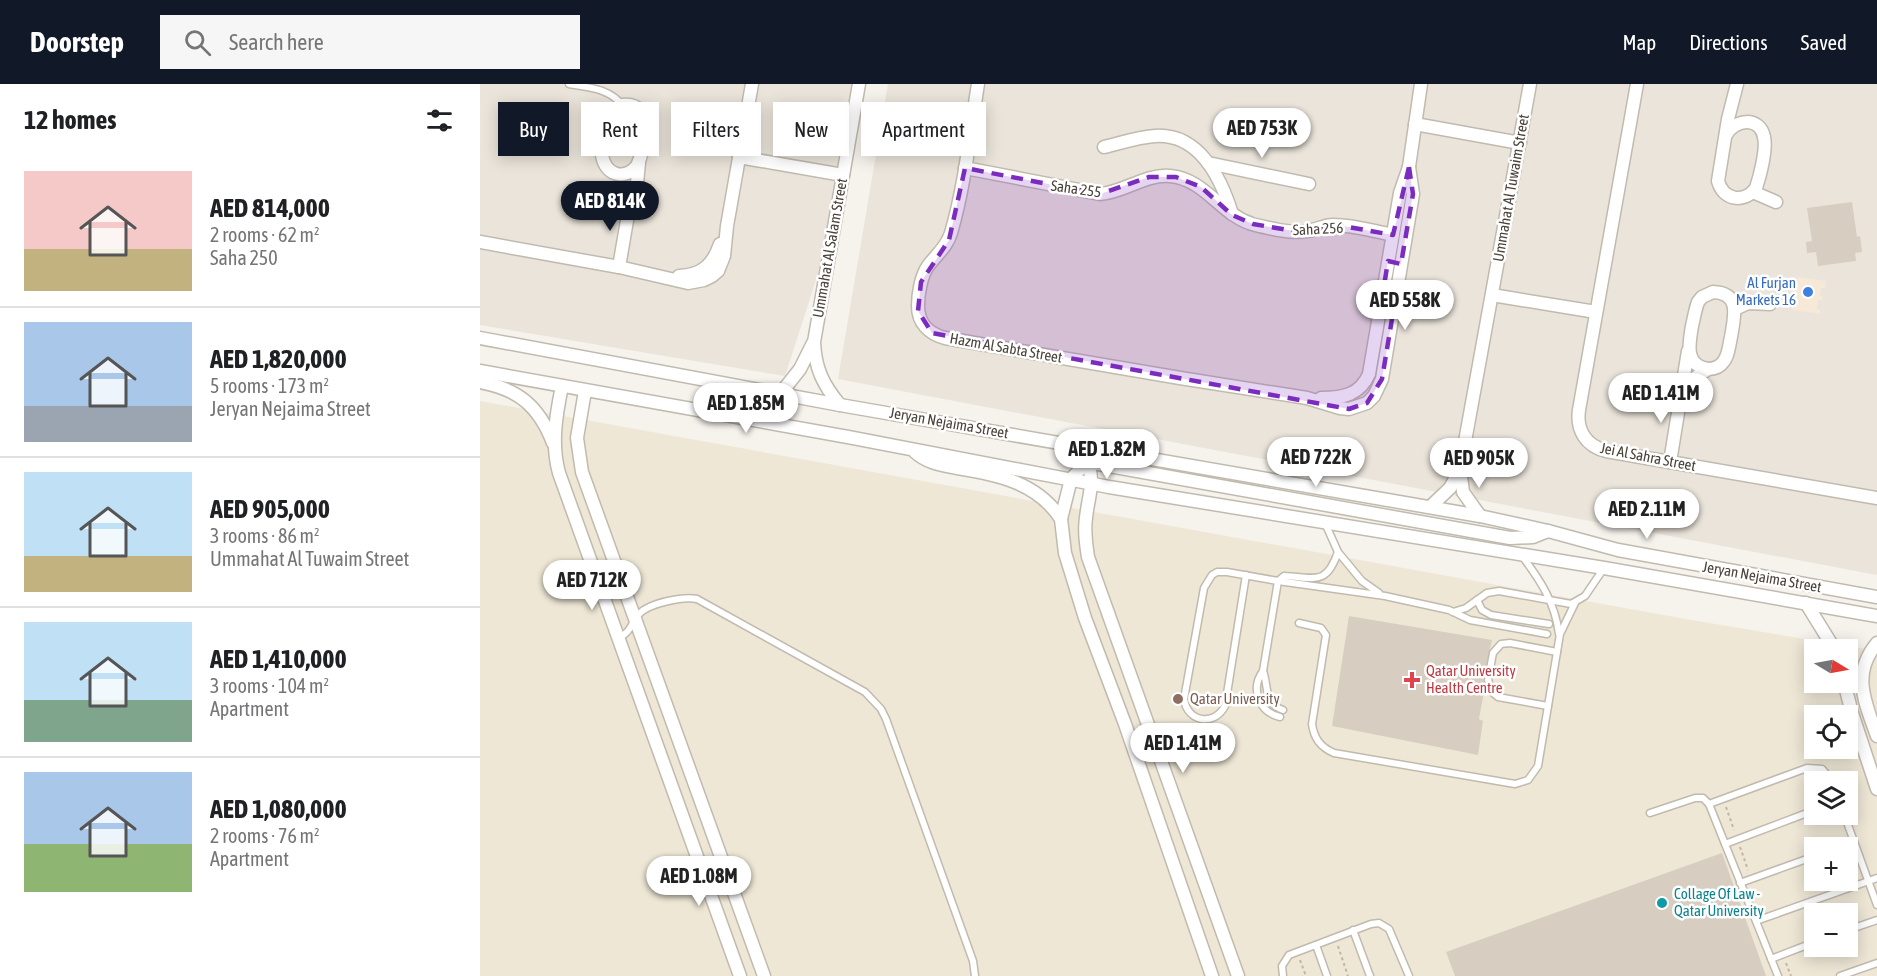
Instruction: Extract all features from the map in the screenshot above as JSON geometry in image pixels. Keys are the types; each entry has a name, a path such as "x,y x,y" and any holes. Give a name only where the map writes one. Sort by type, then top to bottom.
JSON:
{"street":[{"path":"480,242 619,267 688,283 711,276 718,271 724,256 727,226 752,84"},
{"name":"Ummahat Al Salam Street","path":"840,405 820,377 814,342 859,84"},
{"name":"Hazm Al Sabta Street","path":"978,84 965,168 949,240 927,267 921,282 918,311 923,323 932,333 945,338 1307,398 1340,408 1349,409 1367,403 1378,388"},
{"path":"1408,167 1413,194 1382,379 1378,388 1365,382 1371,366 1421,84"},
{"name":"Ummahat Al Tuwaim Street","path":"1480,516 1463,492 1460,469 1530,84"},
{"name":"Jei Al Sahra Street","path":"1637,84 1579,410 1580,430 1588,442 1600,449 1877,498"},
{"path":"1736,89 1741,109 1749,122 1760,128 1765,139 1758,183 1753,192 1743,198 1732,198 1727,195 1720,186 1719,175 1728,119 1736,89"},
{"path":"1726,135 1737,123 1749,122"},
{"path":"1415,124 1520,143"},
{"path":"1104,147 1145,137 1164,136 1183,141 1192,146 1208,163 1228,202 1232,215"},
{"path":"602,156 609,170 618,175 634,170 639,161"},
{"path":"619,267 630,202 637,183 640,156"},
{"path":"739,157 843,176"},
{"path":"1208,163 1309,184"},
{"name":"Saha 255","path":"965,168 1100,194 1116,192 1149,177 1167,176 1185,179"},
{"path":"618,175 626,188 630,202"},
{"name":"Saha 256","path":"1185,179 1201,187 1232,215 1253,224 1294,232 1306,232 1335,225 1393,235"},
{"path":"1753,192 1764,199 1776,202"},
{"path":"1388,261 1401,264"},
{"path":"1670,462 1684,365 1696,308 1702,297 1719,292 1730,298 1735,309 1726,358 1718,366 1708,369 1690,381 1682,391"},
{"path":"1492,295 1596,312"},
{"path":"1735,309 1748,303 1770,304"},
{"path":"1380,311 1393,314"},
{"name":"Jeryan Nejaima Street","path":"480,338 840,405 1480,516 1618,550 1877,597"},
{"name":"Ummahat Al Salam Street","path":"781,393 800,369 814,342"},
{"path":"1689,348 1690,358 1694,363 1708,369"},
{"name":"Jeryan Nejaima Street","path":"480,371 1092,483 1877,616"},
{"path":"480,382 504,387 524,400 540,417 555,447"},
{"name":"Hazm Al Sabta Street","path":"1307,398 1346,396 1354,393 1365,382"},
{"path":"562,386 556,416 555,447 559,473 740,976"},
{"path":"585,390 578,428 579,459 764,976"},
{"path":"1068,444 1087,462 1092,483 1086,519 1086,544 1096,583 1147,717 1238,976"},
{"path":"912,449 931,462 994,474 1012,480 1046,500 1054,507 1061,519"},
{"path":"1116,452 1087,462 1071,479 1061,519 1063,541 1068,566 1085,618 1125,724 1212,976"},
{"path":"1087,462 1510,538 1533,537 1548,531"},
{"name":"Ummahat Al Tuwaim Street","path":"1430,507 1449,488 1460,469"},
{"path":"1806,603 1828,639"},
{"path":"1877,643 1869,653 1862,676 1866,703 1877,736"},
{"path":"1847,693 1877,789"},
{"path":"1125,724 1147,717"},
{"path":"686,828 707,820"}],"lane":[{"path":"569,84 603,90 620,102"},
{"path":"1325,523 1338,552 1362,581 1385,596"},
{"path":"1280,717 1268,713 1258,697 1257,685 1263,671 1278,581 1284,576 1320,578 1333,566 1338,552"},
{"path":"1522,556 1540,580 1551,601 1560,634"},
{"path":"1453,612 1466,608 1487,593 1499,591 1566,604 1575,603 1585,596 1604,568"},
{"path":"1246,575 1225,706 1213,719 1196,718 1187,710 1184,699 1206,583 1217,572 1227,572 1385,596 1453,612 1465,619 1547,634"},
{"path":"618,638 627,633 647,608 682,598 697,599 856,685 873,700 881,709 890,730 970,953 975,976"},
{"path":"1477,600 1482,610 1495,616 1549,624"},
{"path":"1299,623 1321,628 1326,635 1312,724 1318,742 1334,753 1508,783 1522,783 1533,776 1539,766 1560,634 1575,603"},
{"path":"1494,624 1495,616"},
{"path":"1548,706 1498,697 1489,689 1488,680 1493,653 1501,644 1510,643 1557,652"},
{"path":"1263,671 1269,699 1283,710"},
{"path":"1709,804 1807,768 1817,767 1824,771"},
{"path":"1650,813 1695,798 1703,798 1709,804 1778,976"},
{"path":"1725,844 1804,814"},
{"path":"1858,853 1877,905"},
{"path":"1740,883 1804,860"},
{"path":"1756,921 1877,878"},
{"path":"1858,927 1877,920"},
{"path":"1283,976 1282,966 1285,958 1374,922 1386,926 1409,976"},
{"path":"1353,930 1370,976"},
{"path":"1316,945 1327,976"},
{"path":"1771,959 1804,946"},
{"path":"1840,976 1877,963"}],"path":[{"path":"1335,937 1348,976"},
{"path":"1297,952 1306,976"}],"highlighted area":[{"path":"1409,167 1413,194 1401,264 1388,261 1380,311 1393,313 1382,379 1367,403 1349,409 932,333 918,311 921,282 949,240 965,168 1100,194 1149,177 1176,177 1201,187 1232,215 1253,224 1300,232 1343,226 1393,235"}],"shaded area":[{"path":"480,84 855,84 849,123 849,102 773,102 773,156 844,156 833,227 785,376 480,325"},
{"path":"888,84 1877,84 1877,575 838,379 876,156 986,156 986,102 885,102"},
{"name":"Al Furjan Markets 16","path":"1798,277 1826,281 1825,288 1821,288 1822,300 1818,300 1817,309 1820,310 1820,314 1792,310"},
{"name":"Qatar University","path":"480,401 1805,639 1804,693 1858,693 1858,648 1877,651 1877,976 480,976"}],"building":[{"path":"1852,202 1857,237 1860,236 1862,252 1855,253 1856,261 1818,266 1816,252 1807,253 1806,242 1812,241 1807,208"},
{"name":"Qatar University Health Centre","path":"1349,616 1492,640 1483,679 1485,686 1479,719 1483,721 1478,755 1332,726"},
{"name":"Collage Of Law - Qatar University","path":"1722,853 1766,976 1455,976 1446,952"}],"place":[{"name":"Al Furjan Markets 16","path":"1808,292"},
{"name":"Qatar University Health Centre","path":"1412,680"},
{"name":"Qatar University","path":"1178,699"},
{"name":"Collage Of Law - Qatar University","path":"1662,903"}]}
